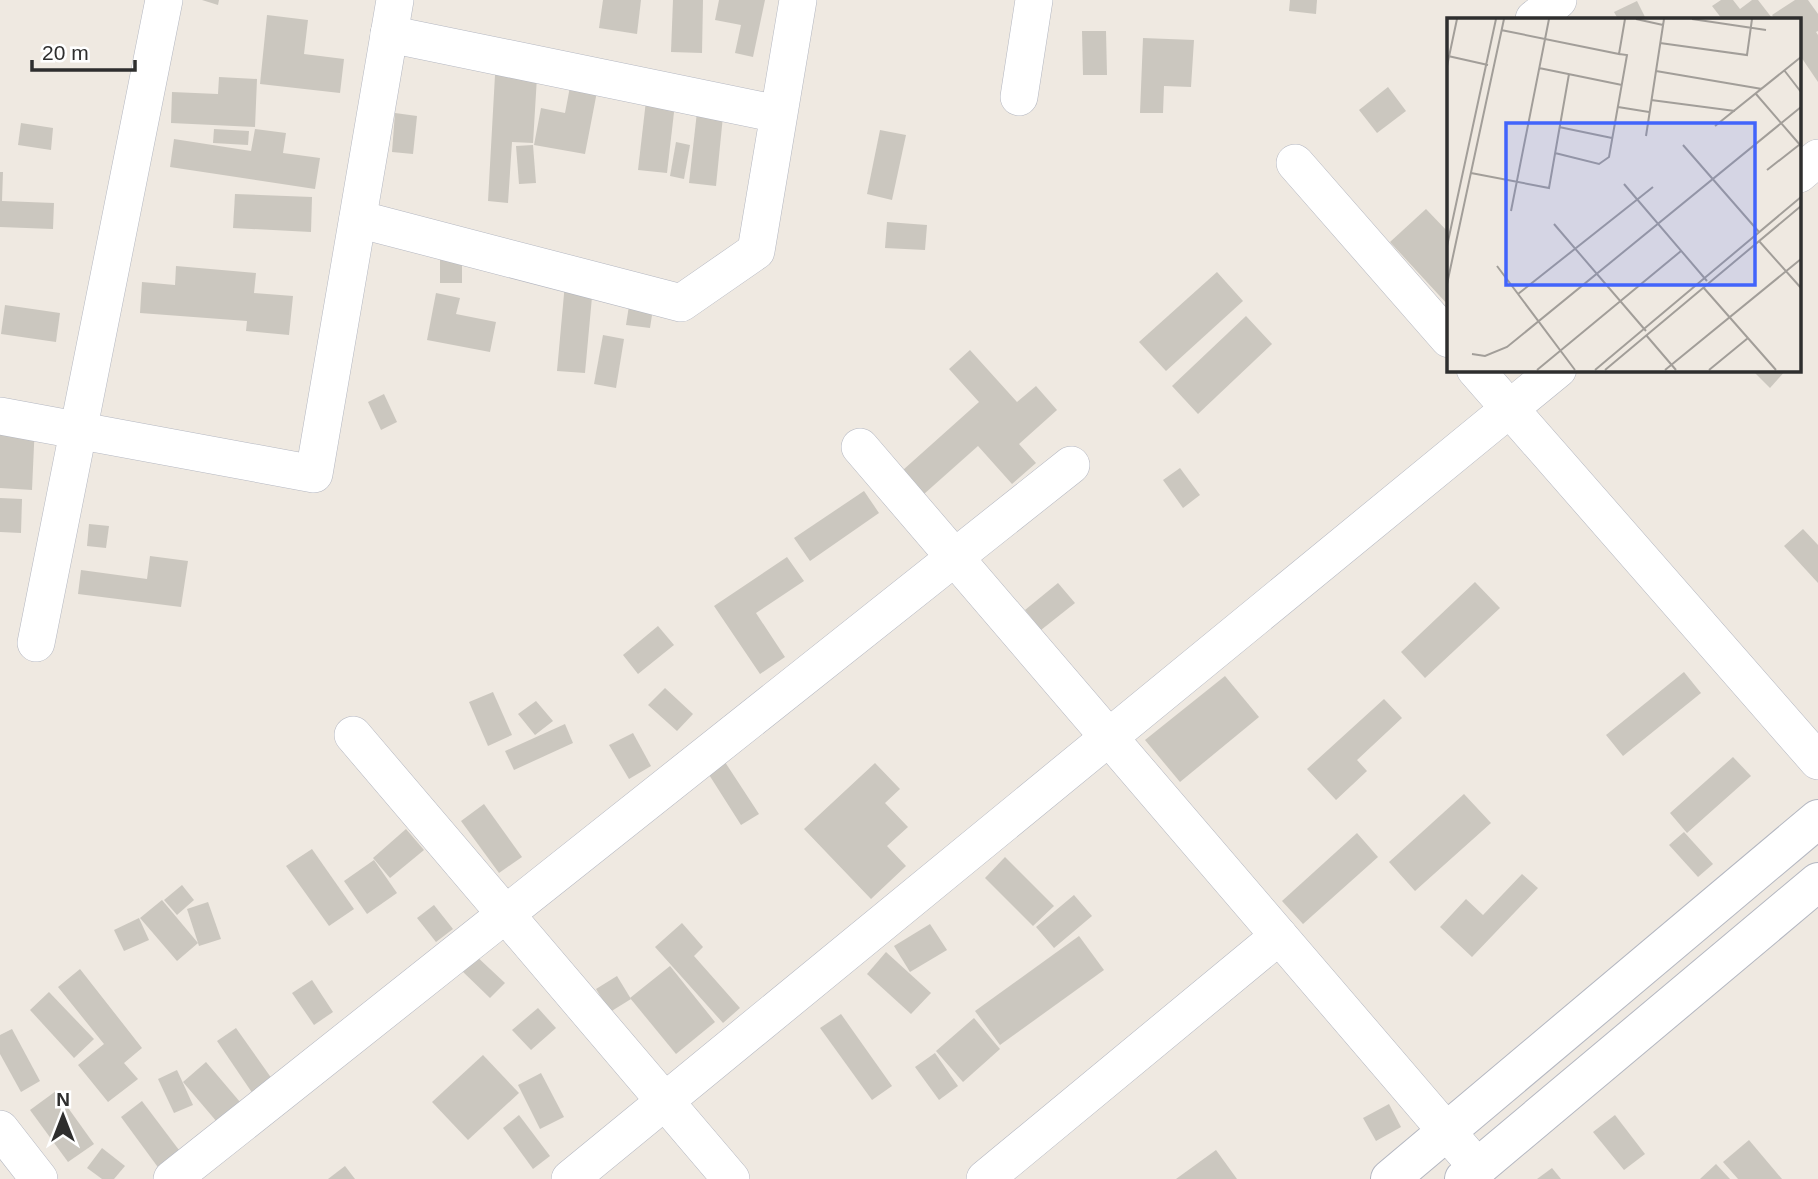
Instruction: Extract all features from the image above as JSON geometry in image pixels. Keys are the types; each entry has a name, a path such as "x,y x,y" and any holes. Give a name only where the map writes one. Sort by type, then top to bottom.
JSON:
{"street":[{"path":"36,643 164,0"},
{"path":"358,219 681,303 756,251 798,0"},
{"path":"1018,97 1034,0"},
{"path":"1535,18 1558,0"},
{"path":"0,416 314,474 392,17 778,114"},
{"path":"1800,173 1818,158"},
{"path":"1295,163 1447,337"},
{"path":"1477,371 1818,761"},
{"path":"570,1179 1556,371"},
{"path":"860,447 1446,1131 1471,1173 1818,882"},
{"path":"172,1179 1071,465"},
{"path":"353,736 731,1179"},
{"path":"1390,1179 1818,819"},
{"path":"985,1179 1279,936"},
{"path":"0,1129 39,1179"}],"building":[{"path":"202,0 219,0 218,5"},
{"path":"603,0 641,0 637,34 599,28"},
{"path":"673,0 703,0 702,53 671,52"},
{"path":"719,0 765,0 753,57 735,53 741,25 715,20"},
{"path":"1290,0 1317,0 1316,14 1289,11"},
{"path":"1721,0 1733,0 1740,9 1752,0 1758,0 1772,18 1721,18 1712,6"},
{"path":"1795,0 1808,0 1818,14 1818,82 1800,55 1800,18 1774,18 1772,15"},
{"path":"1637,1 1646,18 1617,18 1614,12"},
{"path":"267,15 308,20 304,54 344,59 340,93 260,84"},
{"path":"1082,31 1106,31 1107,75 1083,75"},
{"path":"1143,38 1194,40 1191,87 1164,86 1163,113 1140,113"},
{"path":"496,57 538,60 533,143 512,142 508,203 488,201"},
{"path":"573,71 600,76 585,154 534,145 541,108 565,113"},
{"path":"219,77 257,79 255,127 171,123 172,92 218,94"},
{"path":"1388,87 1406,111 1377,133 1359,110"},
{"path":"647,92 676,95 667,173 638,170"},
{"path":"698,103 724,106 716,186 689,183"},
{"path":"395,113 417,116 413,154 392,152"},
{"path":"21,123 53,128 51,150 18,145"},
{"path":"214,129 249,131 248,145 213,143"},
{"path":"255,129 286,133 283,153 320,158 315,189 170,167 174,139 251,151"},
{"path":"880,130 906,135 892,200 867,194"},
{"path":"676,142 690,145 684,179 670,176"},
{"path":"533,145 536,183 519,184 516,146"},
{"path":"0,172 3,172 2,201 54,203 53,229 0,227"},
{"path":"235,194 312,197 311,232 233,228"},
{"path":"1426,209 1447,231 1447,304 1390,242"},
{"path":"887,222 927,225 925,250 885,248"},
{"path":"440,256 462,256 462,283 440,283"},
{"path":"176,266 256,273 254,293 293,296 289,335 246,331 247,321 140,313 142,282 175,285"},
{"path":"1217,272 1243,301 1166,371 1139,342"},
{"path":"565,283 593,286 585,373 557,371"},
{"path":"436,293 460,298 456,314 496,322 490,352 427,340"},
{"path":"630,299 654,302 650,328 626,325"},
{"path":"5,305 60,313 56,342 1,334"},
{"path":"1246,316 1272,344 1198,414 1172,386"},
{"path":"603,335 624,339 616,388 594,384"},
{"path":"970,350 1017,402 1036,386 1057,410 1019,444 1036,463 1012,484 978,446 924,494 903,470 979,402 949,369"},
{"path":"1753,371 1785,371 1770,388"},
{"path":"384,394 397,422 381,430 368,402"},
{"path":"0,422 35,423 32,490 0,488"},
{"path":"1180,468 1200,495 1183,508 1163,480"},
{"path":"864,491 879,513 810,561 794,538"},
{"path":"0,498 22,499 21,533 0,532"},
{"path":"89,524 109,526 106,548 87,546"},
{"path":"1803,529 1818,545 1818,583 1784,546"},
{"path":"150,556 188,561 181,607 78,594 81,570 147,579"},
{"path":"787,557 804,581 756,613 785,657 760,674 714,606"},
{"path":"1475,582 1500,608 1425,678 1401,652"},
{"path":"1058,583 1075,603 1041,630 1025,610"},
{"path":"658,626 674,645 638,674 623,655"},
{"path":"1684,672 1701,693 1623,756 1606,735"},
{"path":"1225,676 1259,717 1180,782 1145,740"},
{"path":"665,688 693,714 677,731 648,705"},
{"path":"493,692 512,735 488,746 469,702"},
{"path":"1384,699 1402,718 1357,760 1367,771 1336,800 1307,769"},
{"path":"536,701 553,721 535,735 518,714"},
{"path":"565,724 573,743 514,770 505,751"},
{"path":"633,733 651,766 629,779 609,745"},
{"path":"1733,757 1751,776 1687,833 1670,813"},
{"path":"723,759 759,814 741,825 706,770"},
{"path":"875,763 900,789 885,803 908,827 887,846 906,866 871,899 804,829"},
{"path":"1464,794 1491,823 1415,891 1389,862"},
{"path":"484,804 522,857 499,873 461,821"},
{"path":"406,829 424,850 390,878 373,858"},
{"path":"1684,832 1713,864 1698,877 1669,845"},
{"path":"1357,833 1378,857 1303,924 1282,901"},
{"path":"312,849 354,909 329,926 286,866"},
{"path":"1005,857 1054,906 1033,926 985,878"},
{"path":"374,860 397,893 367,914 344,881"},
{"path":"1522,874 1538,888 1472,957 1440,927 1466,899 1483,915"},
{"path":"182,885 194,900 177,915 164,900"},
{"path":"1074,895 1092,916 1054,948 1036,927"},
{"path":"162,900 198,943 177,961 140,918"},
{"path":"208,902 221,939 199,946 187,909"},
{"path":"434,905 453,929 436,942 417,918"},
{"path":"139,918 149,940 124,951 114,930"},
{"path":"682,923 703,947 694,956 740,1008 723,1023 655,947"},
{"path":"930,924 947,950 910,972 894,946"},
{"path":"1079,936 1104,970 1000,1045 975,1011"},
{"path":"886,952 931,993 911,1014 867,974"},
{"path":"474,954 505,983 490,998 460,969"},
{"path":"670,966 715,1022 676,1054 630,998"},
{"path":"80,969 142,1048 124,1063 138,1079 108,1102 78,1065 104,1044 58,987"},
{"path":"617,976 631,999 610,1012 596,989"},
{"path":"312,980 333,1012 314,1025 292,993"},
{"path":"49,992 94,1039 74,1058 30,1010"},
{"path":"538,1008 556,1028 531,1050 512,1030"},
{"path":"841,1014 892,1086 872,1100 820,1028"},
{"path":"974,1018 1000,1049 963,1082 936,1051"},
{"path":"236,1028 277,1086 257,1100 217,1041"},
{"path":"12,1029 40,1081 21,1092 0,1054 0,1035"},
{"path":"935,1053 958,1086 939,1100 915,1067"},
{"path":"483,1055 519,1093 468,1140 432,1102"},
{"path":"206,1062 240,1102 217,1122 183,1082"},
{"path":"177,1070 193,1105 174,1113 158,1079"},
{"path":"541,1073 564,1117 540,1129 518,1085"},
{"path":"56,1091 94,1144 68,1162 30,1110"},
{"path":"142,1101 182,1154 160,1170 121,1117"},
{"path":"1389,1104 1401,1127 1376,1141 1363,1118"},
{"path":"519,1115 550,1156 533,1169 503,1128"},
{"path":"1615,1115 1645,1154 1624,1170 1593,1132"},
{"path":"1749,1140 1782,1179 1738,1179 1723,1162"},
{"path":"102,1148 125,1166 114,1179 102,1179 87,1168"},
{"path":"1216,1150 1237,1179 1176,1179"},
{"path":"1716,1164 1730,1179 1700,1179"},
{"path":"345,1166 355,1179 328,1179"},
{"path":"1552,1168 1561,1179 1537,1179"}]}
